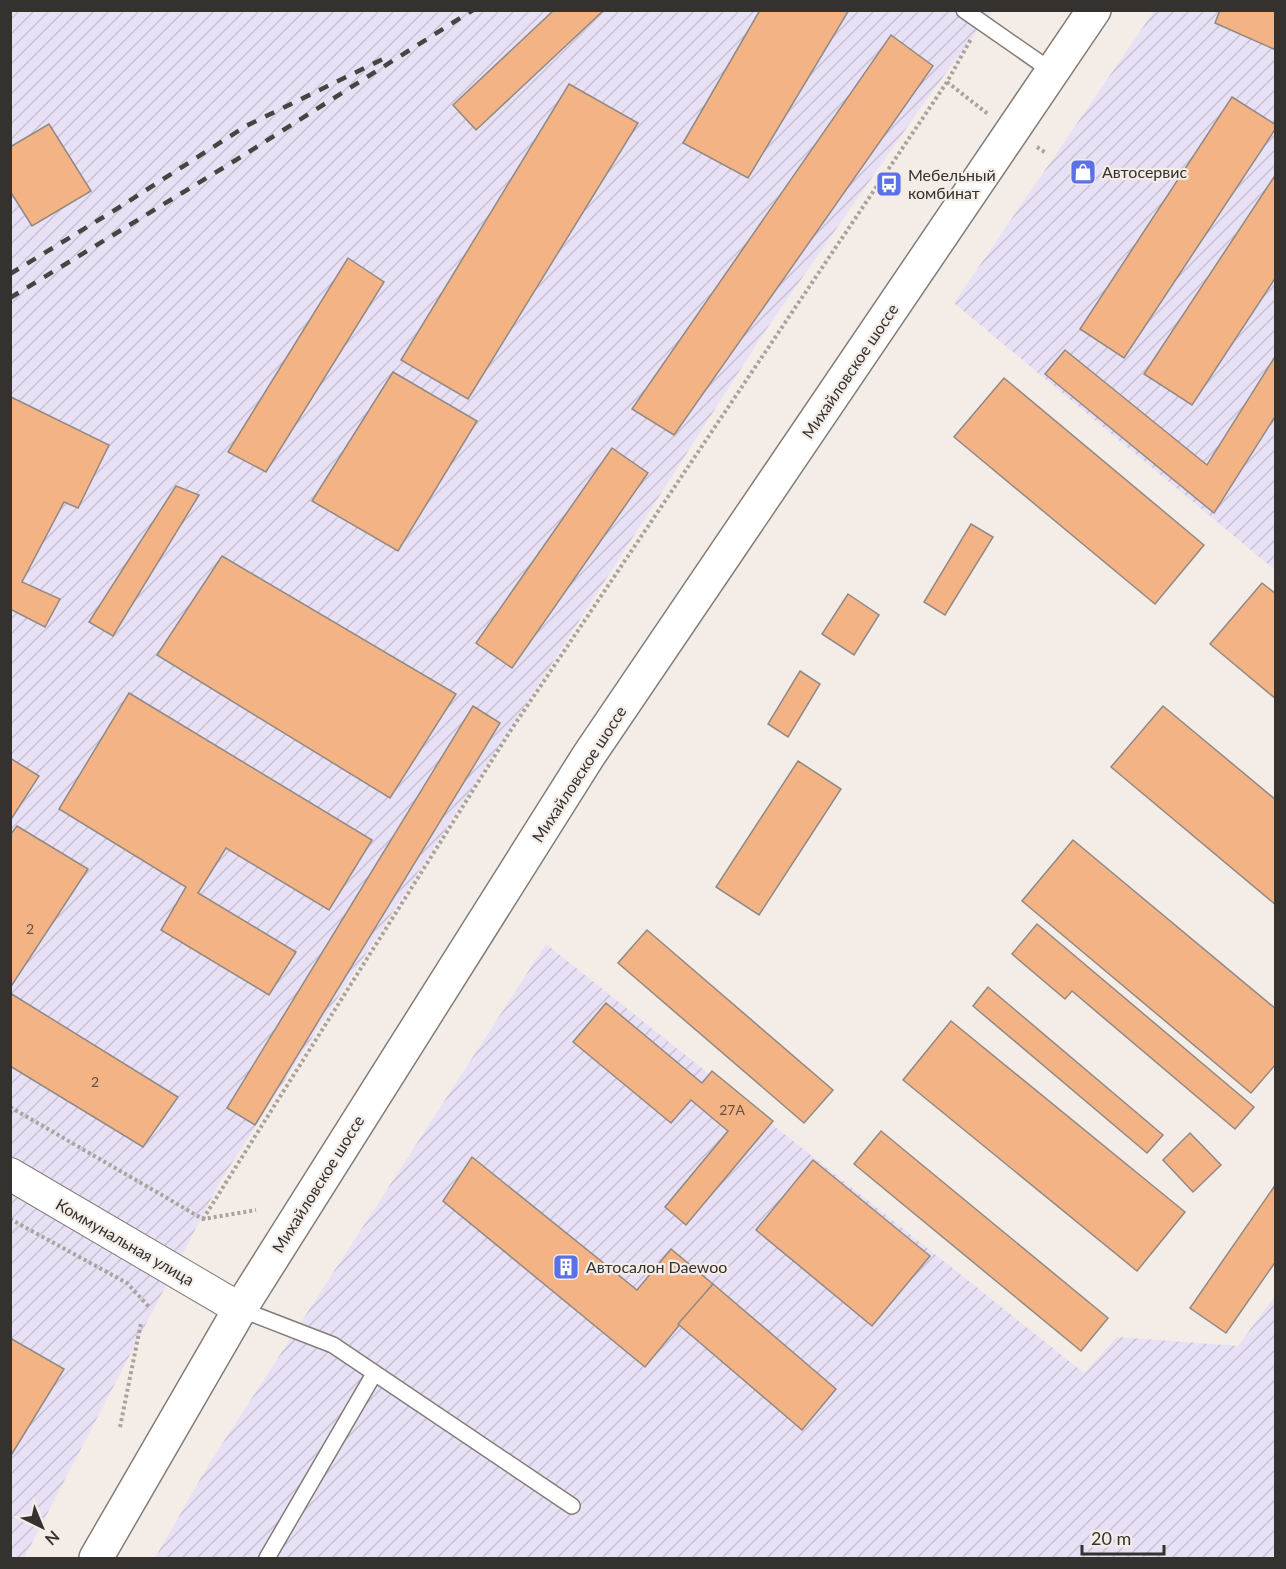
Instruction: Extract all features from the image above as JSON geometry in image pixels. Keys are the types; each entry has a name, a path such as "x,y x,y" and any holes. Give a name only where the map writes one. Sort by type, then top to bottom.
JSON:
{"main road":[{"name":"Михайловское шоссе","path":"96,1558 240,1309 589,756 1094,10"}],"street":[{"name":"Коммунальная улица","path":"10,1174 240,1309"}],"lane":[{"path":"964,10 1053,72"},
{"path":"240,1309 333,1345 572,1506"},
{"path":"267,1558 374,1374"}],"path":[{"path":"203,1219 511,730 947,82 980,22"},
{"path":"10,1107 203,1219 256,1210"},
{"path":"10,1219 127,1283 150,1308"},
{"path":"120,1427 141,1323"}],"shaded area":[{"path":"11,11 992,11 926,100 765,331 221,1180 24,1558 11,1558"},
{"path":"1154,11 1275,11 1275,570 954,303"},
{"path":"546,944 1084,1373 1117,1337 1238,1346 1275,1296 1275,1558 155,1558 206,1469"}],"building":[{"path":"554,10 604,10 476,130 453,105"},
{"path":"760,10 849,10 748,178 683,143"},
{"path":"1220,10 1276,10 1276,50 1215,23"},
{"path":"891,35 933,66 674,435 632,409"},
{"path":"569,84 638,123 468,399 401,360"},
{"path":"1232,97 1276,125 1276,128 1124,358 1080,329"},
{"path":"49,124 91,191 32,226 10,191 10,147"},
{"path":"1276,174 1276,277 1192,405 1144,374"},
{"path":"348,258 384,282 266,472 228,452"},
{"path":"1065,350 1207,465 1276,355 1276,415 1214,513 1045,374"},
{"path":"393,372 477,421 398,551 312,501"},
{"path":"1004,378 1204,545 1155,604 954,437"},
{"path":"11,397 109,445 78,508 64,502 22,582 60,599 45,627 10,609"},
{"path":"612,448 648,473 512,668 476,643"},
{"path":"176,486 199,495 113,636 89,622"},
{"path":"971,524 993,537 945,615 924,602"},
{"path":"222,556 456,694 390,798 157,655"},
{"path":"1262,583 1276,594 1276,699 1210,644"},
{"path":"848,594 879,615 854,655 822,634"},
{"path":"800,671 820,684 788,737 768,724"},
{"path":"129,693 372,840 329,910 226,848 198,893 296,952 269,995 161,930 186,887 59,809"},
{"path":"473,706 500,723 255,1125 227,1108"},
{"path":"1163,706 1276,800 1276,905 1111,767"},
{"path":"10,758 39,776 10,821"},
{"path":"798,761 841,789 759,915 716,887"},
{"path":"17,826 88,869 10,988 10,835"},
{"path":"1073,840 1276,1009 1276,1064 1251,1093 1022,901"},
{"path":"1037,924 1254,1107 1235,1129 1072,991 1065,999 1012,954"},
{"path":"647,930 833,1090 804,1123 618,963"},
{"path":"988,987 1163,1135 1147,1153 973,1006"},
{"path":"10,993 178,1097 143,1147 10,1066"},
{"path":"606,1003 702,1083 712,1071 773,1121 686,1225 665,1207 728,1131 691,1100 671,1123 573,1042"},
{"path":"951,1021 1185,1212 1137,1271 903,1080"},
{"path":"881,1131 1108,1318 1081,1351 854,1164"},
{"path":"1190,1133 1221,1165 1193,1192 1163,1160"},
{"name":"Автосалон Daewoo","path":"472,1157 637,1290 671,1249 713,1284 645,1367 443,1201"},
{"path":"813,1160 930,1256 872,1326 756,1230"},
{"path":"1276,1184 1276,1261 1226,1333 1190,1308"},
{"path":"713,1284 836,1389 802,1430 678,1324"},
{"path":"10,1338 64,1369 10,1457"}],"railway":[{"path":"10,298 236,160 473,10"},
{"path":"10,274 246,126 383,59"}],"place":[{"name":"Автосервис","path":"1083,172"},
{"name":"Мебельный комбинат","path":"889,184"},
{"name":"Автосалон Daewoo","path":"566,1267"}]}
